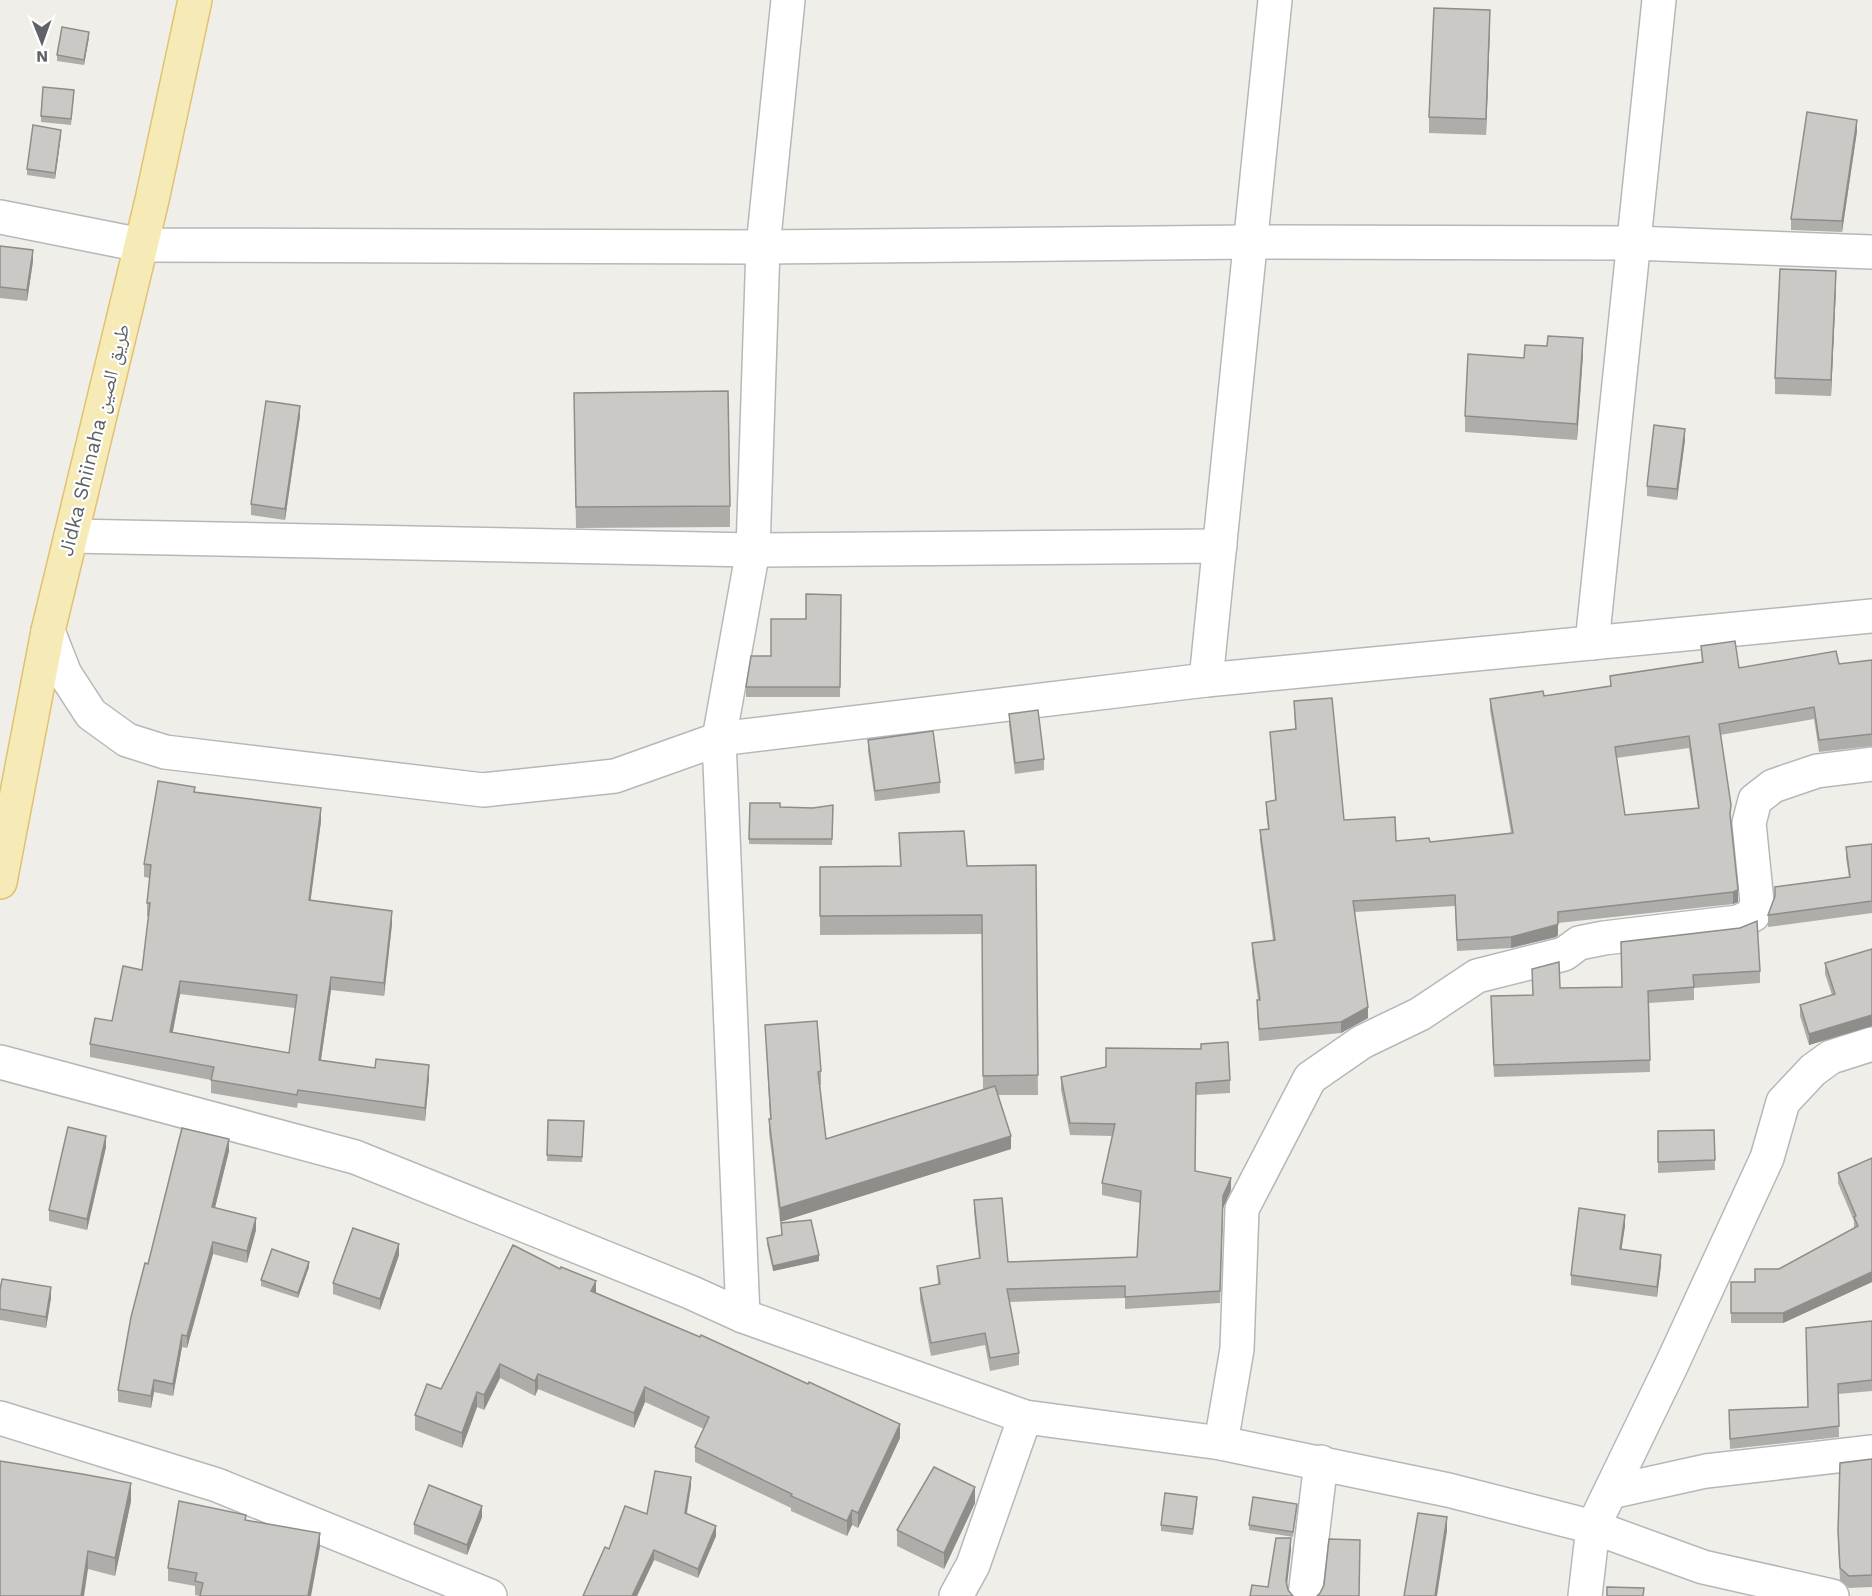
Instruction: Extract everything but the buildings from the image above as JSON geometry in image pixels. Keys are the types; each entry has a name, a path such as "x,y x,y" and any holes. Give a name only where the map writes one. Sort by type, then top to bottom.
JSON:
{"main road":[{"name":"Jidka Shiinaha طريق الصين","path":"0,882 48,631 141,245 195,0"}],"street":[{"path":"742,1316 719,739 753,550 763,247 788,0"},
{"path":"1206,680 1275,0"},
{"path":"1592,643 1659,0"},
{"path":"0,217 141,245 763,247 1250,242 1633,243 1872,252"},
{"path":"70,536 753,550 1220,546"},
{"path":"48,631 65,674 91,714 127,740 165,752 483,790 615,776 719,739 1206,680 1872,616"},
{"path":"1221,1443 1237,1349 1242,1209 1310,1078 1362,1042 1420,1014 1477,976 1564,954 1579,943 1738,922 1753,915 1757,903 1749,823 1755,800 1773,786 1817,771 1872,764"},
{"path":"1585,1596 1593,1527 1767,1158 1783,1102 1813,1070 1831,1057 1872,1044"},
{"path":"0,1062 355,1157 690,1292 742,1316 1025,1417 1221,1443 1448,1490 1593,1527 1705,1582 1832,1596"},
{"path":"956,1596 973,1565 1025,1417"},
{"path":"0,1418 217,1485 436,1585 490,1596"},
{"path":"1611,1492 1706,1471 1872,1452"},
{"path":"1305,1596 1321,1462"}]}
